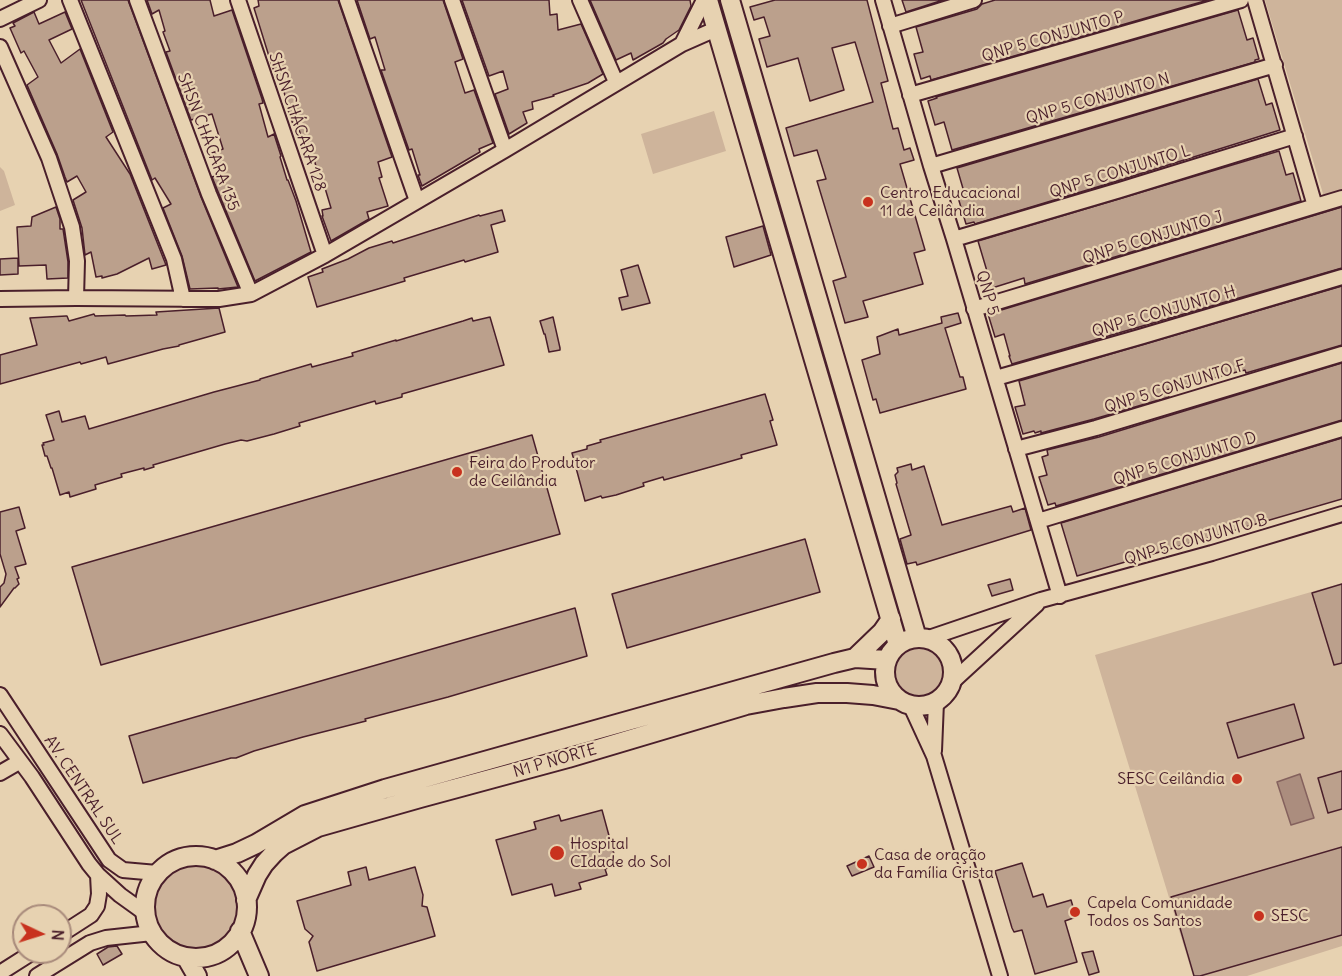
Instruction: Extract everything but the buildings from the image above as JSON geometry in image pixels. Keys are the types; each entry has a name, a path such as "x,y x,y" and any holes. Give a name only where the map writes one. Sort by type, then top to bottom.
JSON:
{"main road":[{"path":"706,0 891,618 893,653"},
{"path":"730,0 922,639"},
{"path":"855,658 882,633 891,618"},
{"path":"910,639 922,639 937,643 945,651 951,661 952,672 951,683 942,697 936,702 923,706 905,703 891,692 886,682 885,671 893,653 910,639"},
{"name":"N1 P NORTE","path":"215,860 256,844 305,815 324,808 834,663 893,653"},
{"name":"N1 P NORTE","path":"246,900 257,875 274,853 282,845 318,827 568,758 746,705 818,693 873,695 905,703"},
{"path":"195,856 215,860 233,872 244,890 246,911 240,931 226,947 217,953 186,957 176,954 152,933 145,913 147,892 157,873 165,866 184,857 195,856"},
{"path":"240,931 259,976"},
{"path":"186,957 197,976"}],"street":[{"path":"0,20 39,0"},
{"path":"70,0 174,258 183,299"},
{"name":"SHSN CHÁCARA 135","path":"137,0 209,194 251,294"},
{"name":"SHSN CHÁCARA 128","path":"238,0 325,255"},
{"path":"347,0 417,201"},
{"path":"452,0 505,150"},
{"path":"580,0 616,82"},
{"path":"682,44 706,0"},
{"name":"QNP 5","path":"883,0 1060,596"},
{"path":"890,26 974,0"},
{"name":"QNP 5 CONJUNTO P","path":"910,95 1241,0"},
{"path":"1255,0 1315,206"},
{"path":"0,299 219,300 251,294 325,255 682,44 716,29"},
{"path":"0,47 49,158 72,227 77,261 76,298"},
{"name":"QNP 5 CONJUNTO N","path":"931,166 1275,65"},
{"name":"QNP 5 CONJUNTO L","path":"954,238 1295,136"},
{"name":"QNP 5 CONJUNTO J","path":"974,309 1342,198"},
{"name":"QNP 5 CONJUNTO H","path":"996,378 1342,277"},
{"name":"QNP 5 CONJUNTO F","path":"1016,449 1096,428 1342,354"},
{"name":"QNP 5 CONJUNTO D","path":"1038,521 1342,429"},
{"name":"QNP 5 CONJUNTO B","path":"1060,596 1342,514"},
{"path":"922,639 1041,600 1060,596"},
{"path":"951,683 1041,600"},
{"name":"AV. CENTRAL SUL","path":"0,694 110,860 123,870 157,873"},
{"path":"934,756 936,702"},
{"path":"905,703 934,756 1000,976"},
{"path":"0,734 32,777 88,864 120,895 145,913"},
{"path":"0,773 19,762"},
{"path":"72,927 91,915 97,906 98,875"},
{"path":"37,976 90,943 106,938 152,933"},
{"path":"0,973 14,964"}],"shaded area":[{"path":"1265,0 1342,0 1342,192 1324,197"},
{"path":"714,111 726,151 653,174 641,134"},
{"path":"0,167 4,171 15,205 0,211"},
{"name":"SESC Ceilândia","path":"1342,583 1342,946 1247,976 1193,976 1095,655"},
{"path":"919,646 929,648 938,654 944,663 946,673 944,683 938,692 929,698 919,700 909,698 900,692 894,683 892,673 894,663 900,654 909,648"},
{"path":"1300,774 1314,818 1291,825 1277,782"},
{"path":"195,863 212,867 226,876 235,890 239,907 235,924 226,938 212,947 195,951 178,947 164,938 155,924 151,907 155,890 164,876 178,867"}],"place":[{"name":"Centro Educacional 11 de Ceilândia","path":"868,202"},
{"name":"Feira do Produtor de Ceilândia","path":"457,472"},
{"name":"SESC Ceilândia","path":"1237,779"},
{"name":"Hospital CIdade do Sol","path":"557,853"},
{"name":"Casa de oração da Família Crista","path":"862,864"},
{"name":"Capela Comunidade Todos os Santos","path":"1075,912"},
{"name":"SESC","path":"1259,916"}]}
